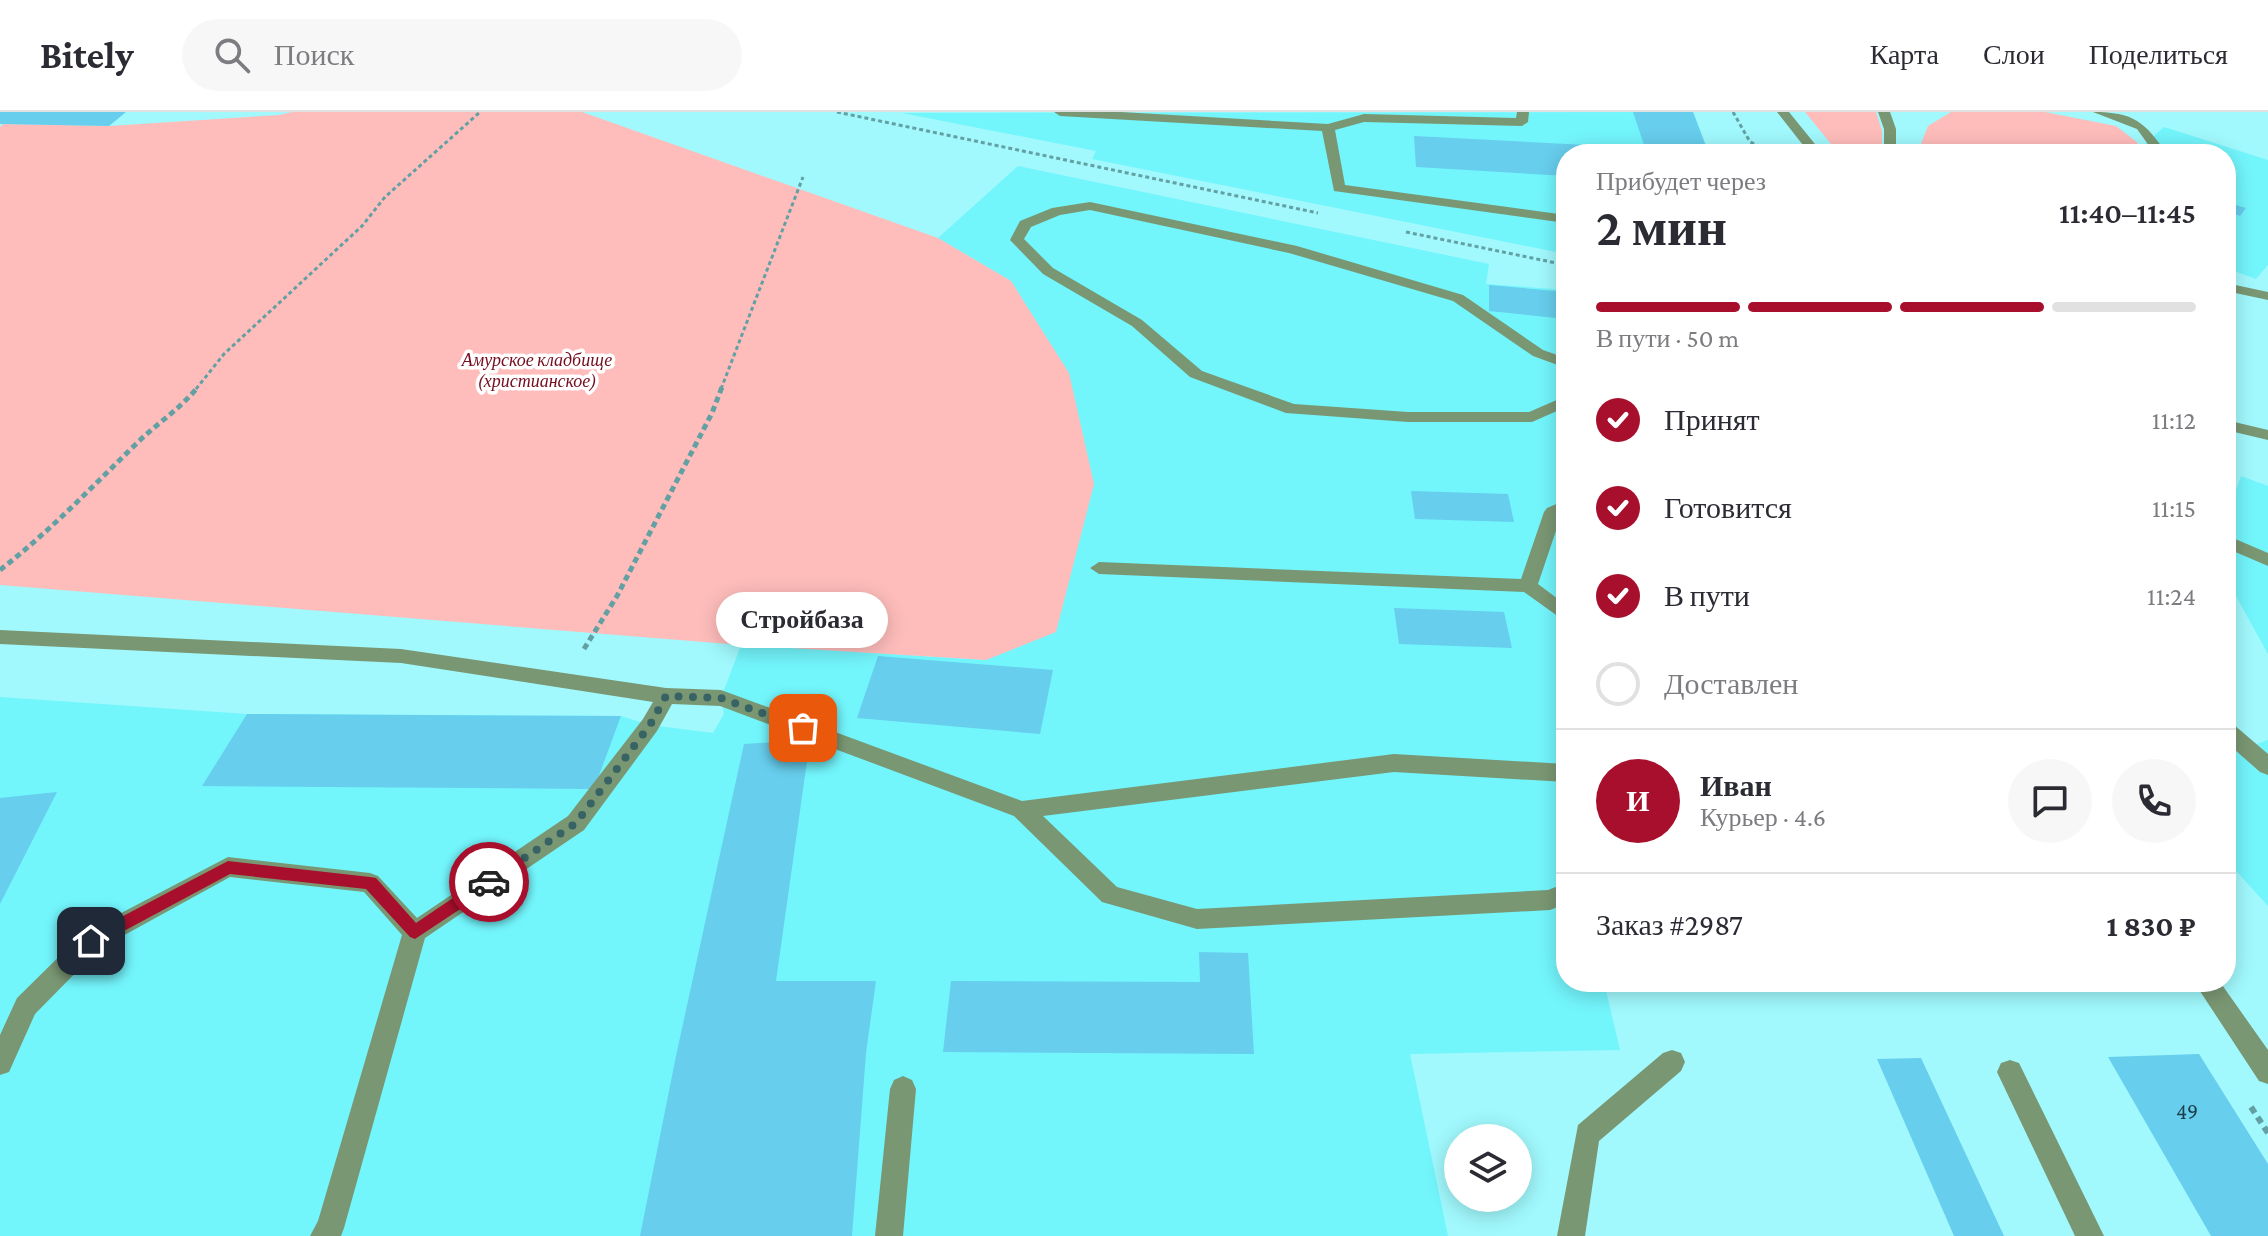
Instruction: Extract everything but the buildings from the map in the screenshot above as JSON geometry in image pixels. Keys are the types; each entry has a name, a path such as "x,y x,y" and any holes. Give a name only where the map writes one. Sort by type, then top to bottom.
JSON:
{"street":[{"path":"1060,112 1328,128 1364,118 1522,122 1523,112"},
{"path":"1783,112 1809,144"},
{"path":"1884,112 1890,129 1890,144"},
{"path":"2099,112 2141,126 2154,144"},
{"path":"1328,128 1339,188 1556,218"},
{"path":"1556,359 1538,353 1458,298 1292,249 1090,206 1057,211 1025,224 1017,240 1048,271 1137,323 1196,374 1292,409 1408,417 1532,417 1556,406"},
{"path":"2236,289 2268,296"},
{"path":"2236,427 2268,435"},
{"path":"1528,586 1556,511"},
{"path":"2236,546 2268,560"},
{"path":"1099,568 1528,586 1556,607"},
{"path":"0,637 401,656 666,696 721,698 1022,810 1110,895 1197,919 1556,897"},
{"path":"324,1236 330,1228 415,932 576,823 650,725 666,696"},
{"path":"2236,739 2268,766"},
{"path":"1022,810 1394,763 1556,772"},
{"path":"0,1063 26,1006 91,941 228,867 370,883 415,932"},
{"path":"2213,992 2268,1072"},
{"path":"1571,1236 1587,1134 1672,1062"},
{"path":"2010,1072 2090,1236"},
{"path":"889,1236 903,1089"}],"path":[{"path":"0,570 35,543 139,441 182,407 224,354 362,226 385,197 480,112"},
{"path":"837,112 1318,213"},
{"path":"1733,112 1750,142 1754,144"},
{"path":"564,681 617,596 712,413 803,177"},
{"path":"1395,229 1556,263"}],"shaded area":[{"path":"1693,112 1705,144 1556,144 1556,252 1092,159 1096,151 902,113"},
{"path":"2164,127 2218,144 2144,144"},
{"path":"2236,150 2268,160 2268,265 2256,279 2236,272"},
{"path":"1018,166 1489,264 1486,284 1556,289 1556,992 1606,992 1620,1050 1410,1054 1448,1236 0,1236 0,697 247,714 621,716 650,725 713,733 724,714 721,698 741,645 986,660 1011,281 938,238"},
{"path":"2241,476 2268,486 2268,654 2236,596 2236,490"},
{"path":"2268,740 2268,906 2236,871 2236,751"}],"green space":[{"name":"Амурское кладбище (христианское)","path":"292,112 582,112 938,238 1011,281 1069,373 1094,484 1056,632 986,660 741,645 0,585 0,127 3,124 109,126"},
{"path":"1805,112 1876,112 1882,144 1831,144"},
{"path":"1951,112 2045,112 2116,126 2138,143 1921,144 1928,126"}],"way so far":[{"path":"489,882 576,823 650,725 666,696 721,698 803,728"}],"place":[{"name":"Стройбаза","path":"803,728"}],"route":[{"path":"91,941 228,867 370,883 415,932 489,882"}]}
